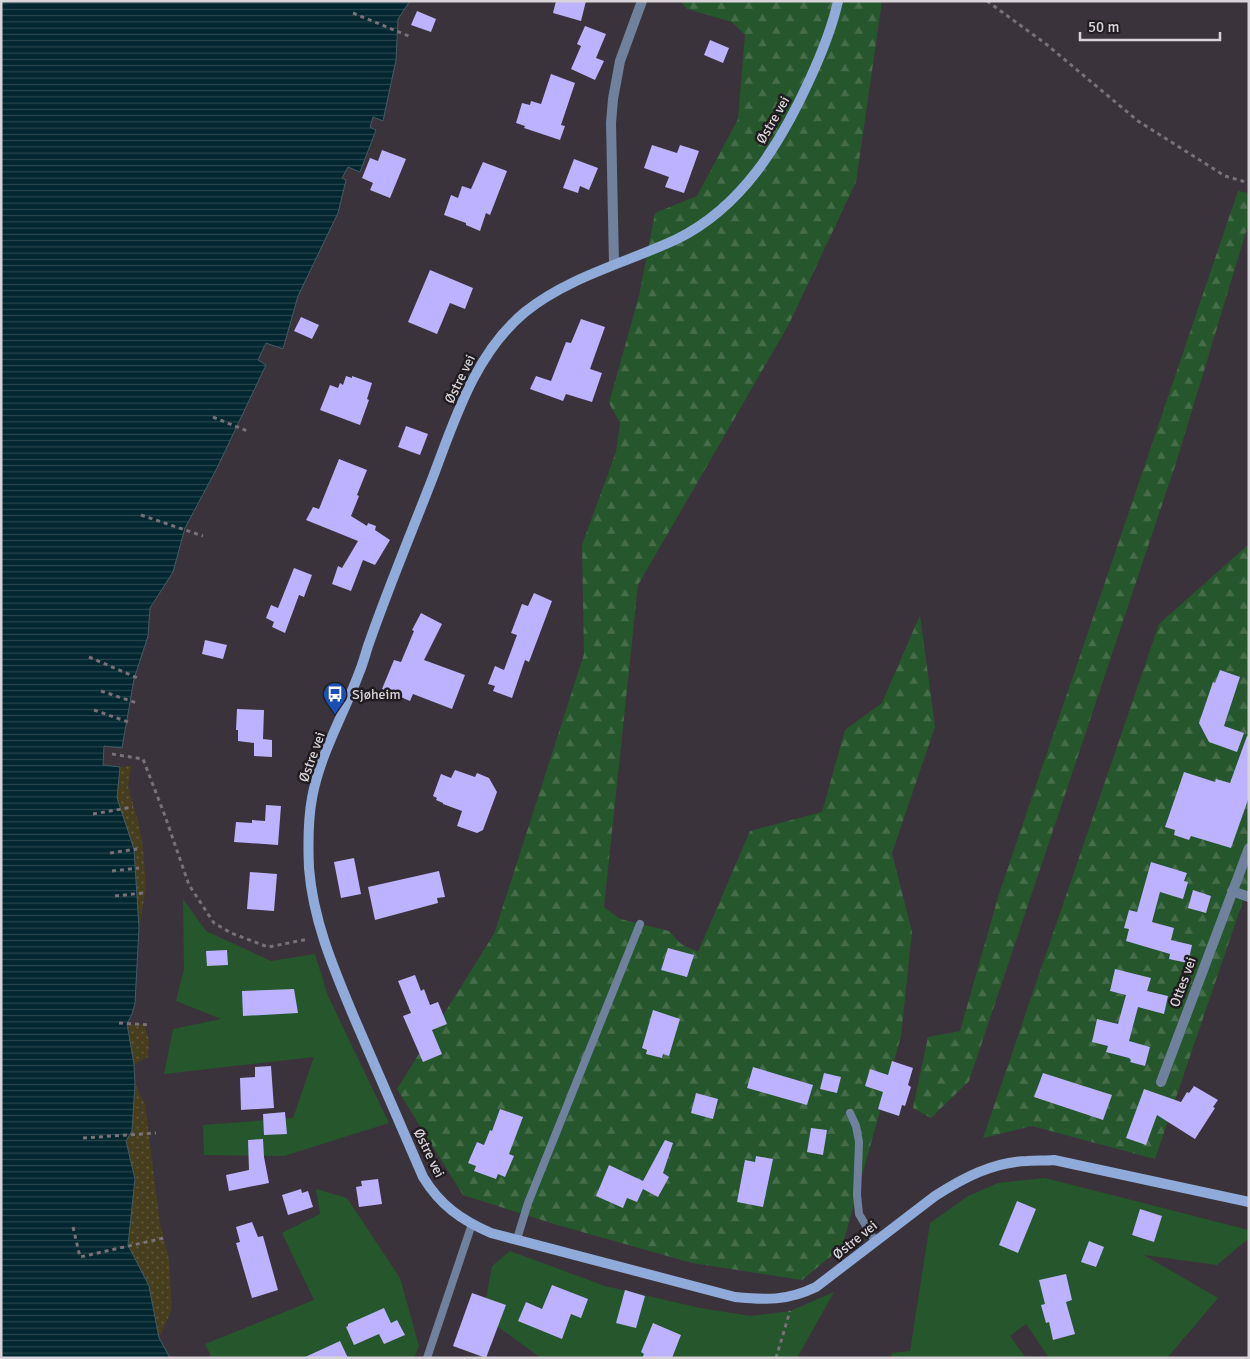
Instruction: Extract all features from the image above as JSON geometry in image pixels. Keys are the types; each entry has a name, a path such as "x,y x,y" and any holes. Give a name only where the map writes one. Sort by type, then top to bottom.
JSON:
{"street":[{"path":"614,264 611,122 613,100 620,61 642,1"},
{"name":"Østre vei","path":"838,1 829,32 801,99 763,164 745,186 715,215 698,227 663,245 614,264 559,289 540,300 498,339 484,361 456,418 396,570 360,671 321,767 313,796 309,866 322,937 361,1034 423,1177 432,1190 450,1209 472,1224 490,1232 735,1297 762,1300 782,1299 816,1287 934,1196 958,1181 1000,1165 1054,1160 1249,1202"},
{"name":"Ottes vei","path":"1161,1082 1249,848"},
{"path":"1232,891 1249,897"}],"lane":[{"path":"517,1239 528,1203 640,924"},
{"path":"850,1113 859,1136 857,1195 859,1214 875,1241"},
{"path":"427,1358 472,1224"}],"path":[{"path":"988,1 1046,44 1138,121 1225,176 1249,183"},
{"path":"353,13 411,38"},
{"path":"213,417 247,431"},
{"path":"142,515 204,536"},
{"path":"90,657 140,679"},
{"path":"101,690 137,703"},
{"path":"94,710 131,722"},
{"path":"112,754 143,760 189,885 214,923 232,933 268,947 322,937"},
{"path":"93,814 133,807"},
{"path":"110,853 138,849"},
{"path":"112,871 139,868"},
{"path":"115,896 143,893"},
{"path":"119,1022 151,1024"},
{"path":"83,1138 156,1133"},
{"path":"73,1227 80,1257 164,1238"},
{"path":"776,1358 794,1296"}],"green space":[{"path":"680,1 882,1 856,182 789,324 638,585 604,907 620,919 669,931 681,944 698,952 750,831 822,812 845,730 882,703 920,615 935,727 892,853 912,932 901,1036 842,1247 802,1280 692,1263 554,1224 463,1195 397,1089 494,934 584,654 582,545 616,452 620,423 609,403 639,296 655,213 697,196 738,119 745,35 732,22 687,9"},
{"path":"1238,191 1249,193 1249,222 1177,460 969,1081 931,1118 913,1108 928,1037 960,1031 999,894"},
{"path":"1249,544 1249,896 1245,895 1155,1159 1032,1126 983,1138 1159,624"},
{"path":"183,899 206,931 271,961 315,954 328,996 389,1123 284,1156 204,1155 203,1125 293,1118 314,1057 164,1074 173,1029 221,1019 176,1001 184,969"},
{"path":"1045,1178 1249,1230 1249,1238 1217,1265 1144,1255 1218,1298 1167,1358 1049,1358 1026,1324 1010,1336 1026,1358 892,1358 891,1353 910,1351 930,1223 968,1196 998,1183"},
{"path":"316,1189 347,1198 400,1278 419,1346 414,1358 212,1358 205,1344 314,1300 282,1233 320,1214"},
{"path":"510,1251 605,1286 700,1308 751,1316 790,1311 834,1292 797,1358 541,1358 483,1316 492,1266"}],"sand":[{"path":"131,766 128,787 143,847 146,889 139,928 134,849 117,798 120,767"},
{"path":"127,1024 144,1024 149,1040 148,1057 134,1064"},
{"path":"135,1084 145,1104 160,1224 169,1259 172,1309 159,1338 149,1286 128,1245 135,1179 126,1141 132,1131"}],"water":[{"path":"1,1 410,1 398,19 396,60 383,121 373,117 370,127 376,130 360,172 348,167 342,178 346,180 338,213 298,296 283,349 266,343 258,360 266,365 217,468 185,528 173,572 150,608 148,636 134,679 122,748 104,746 103,765 120,767 117,798 134,849 139,928 135,1003 127,1024 134,1064 135,1084 132,1131 126,1141 135,1179 128,1245 149,1286 159,1338 170,1358 1,1358"}],"building":[{"path":"556,1 586,1 581,21 553,13"},
{"path":"417,11 436,19 431,32 411,25"},
{"path":"585,26 606,34 596,58 604,61 595,80 571,69 581,46 577,44"},
{"path":"710,40 729,48 723,63 704,55"},
{"path":"551,74 575,83 561,125 565,126 560,140 524,128 525,126 516,123 522,103 530,105 531,101 541,104"},
{"path":"652,145 677,153 680,145 699,151 684,193 665,187 669,177 644,168"},
{"path":"382,150 406,159 390,198 370,190 373,183 362,178 370,158 378,161"},
{"path":"574,159 598,168 589,190 580,186 578,193 563,188"},
{"path":"483,162 507,171 490,215 486,213 480,231 466,225 466,223 444,215 451,195 458,198 462,186 471,189"},
{"path":"430,270 473,288 465,309 450,303 437,334 408,322"},
{"path":"301,317 319,325 312,339 294,331"},
{"path":"581,319 605,327 590,369 602,373 592,402 566,394 563,401 530,389 536,376 551,381 566,342 571,343"},
{"path":"346,376 352,378 352,376 372,383 367,399 369,400 360,425 320,410 330,385 338,388 340,383 343,385"},
{"path":"406,426 428,434 420,455 398,447"},
{"path":"339,459 367,470 351,516 367,526 368,523 376,526 375,530 390,540 375,565 363,560 351,591 332,584 338,566 342,568 358,541 306,520 313,507 319,509"},
{"path":"294,568 312,575 304,597 299,595 285,633 272,627 274,622 266,618 271,605 278,608"},
{"path":"534,593 552,601 529,662 525,660 512,698 493,691 495,686 488,684 495,666 504,670 517,635 511,633 522,604 528,606"},
{"path":"421,613 442,624 424,660 465,675 452,709 413,694 410,701 382,689 394,660 401,662 414,631 412,630"},
{"path":"205,640 227,645 223,659 202,654"},
{"path":"1220,670 1240,677 1224,726 1244,733 1237,752 1209,742 1199,723 1213,682 1215,683"},
{"path":"237,709 264,710 263,739 272,740 272,757 254,756 254,743 238,741 238,730 236,730"},
{"path":"1247,736 1249,737 1249,797 1231,848 1191,836 1189,840 1174,835 1175,830 1165,827 1184,772 1215,782 1216,779 1230,783"},
{"path":"455,770 475,777 477,773 489,778 497,792 483,830 477,833 457,826 462,811 443,804 433,796 441,774 451,778"},
{"path":"266,805 281,806 278,845 234,842 236,822 252,823 252,820 265,821"},
{"path":"354,858 361,894 341,898 334,862"},
{"path":"1151,862 1187,873 1184,881 1188,882 1183,899 1160,892 1152,922 1174,928 1171,940 1192,945 1188,963 1169,959 1170,954 1126,941 1129,929 1124,928 1129,910 1137,912"},
{"path":"439,871 445,897 437,898 438,903 375,920 368,887"},
{"path":"250,872 277,874 274,911 247,909"},
{"path":"1193,890 1211,896 1206,913 1188,908"},
{"path":"668,948 694,955 687,977 661,970"},
{"path":"227,950 228,965 207,966 206,951"},
{"path":"1115,969 1151,978 1147,991 1168,996 1164,1014 1138,1007 1129,1041 1150,1047 1145,1066 1130,1062 1129,1058 1106,1052 1108,1046 1092,1042 1097,1019 1118,1024 1126,995 1110,991"},
{"path":"415,975 421,991 424,989 430,1005 438,1002 447,1024 432,1030 442,1054 423,1062 403,1016 411,1013 398,981"},
{"path":"294,989 298,1013 243,1016 242,991"},
{"path":"653,1010 680,1019 669,1056 663,1054 662,1058 646,1054 647,1050 642,1048"},
{"path":"892,1061 913,1068 908,1085 911,1087 905,1106 902,1105 899,1116 878,1109 883,1092 865,1086 870,1069 888,1075"},
{"path":"271,1066 274,1108 241,1110 240,1078 255,1077 255,1067"},
{"path":"753,1067 813,1085 807,1105 747,1088"},
{"path":"824,1073 841,1077 837,1093 820,1089"},
{"path":"1043,1073 1112,1095 1103,1120 1034,1097"},
{"path":"1194,1086 1218,1100 1195,1139 1157,1115 1146,1145 1126,1138 1144,1089 1181,1102 1187,1092 1189,1093"},
{"path":"696,1093 718,1099 713,1119 691,1113"},
{"path":"500,1109 523,1117 509,1154 514,1156 505,1177 498,1174 496,1179 474,1171 476,1166 468,1163 477,1142 484,1145 490,1130 492,1131"},
{"path":"285,1112 287,1134 264,1135 263,1114"},
{"path":"811,1128 827,1130 823,1155 807,1152"},
{"path":"263,1139 269,1183 229,1191 226,1175 249,1170 248,1140"},
{"path":"665,1140 673,1143 663,1173 669,1177 658,1197 643,1189 637,1202 627,1198 623,1208 596,1196 609,1165 643,1181"},
{"path":"756,1156 773,1159 763,1207 737,1202 745,1160 755,1162"},
{"path":"378,1179 382,1204 359,1207 356,1187 362,1186 361,1181"},
{"path":"301,1189 302,1193 308,1191 313,1207 288,1215 282,1195"},
{"path":"1017,1201 1036,1209 1018,1253 999,1245"},
{"path":"1140,1209 1162,1216 1154,1242 1132,1235"},
{"path":"252,1222 258,1237 263,1236 278,1290 252,1298 236,1243 240,1242 236,1227"},
{"path":"1089,1241 1104,1247 1096,1267 1081,1262"},
{"path":"1066,1274 1072,1300 1066,1302 1075,1334 1053,1340 1049,1322 1046,1323 1041,1305 1045,1304 1039,1280"},
{"path":"552,1285 588,1299 581,1318 571,1314 562,1339 518,1321 526,1302 542,1309"},
{"path":"625,1290 645,1296 636,1328 616,1323"},
{"path":"472,1293 506,1305 486,1358 453,1346"},
{"path":"384,1308 391,1323 397,1320 405,1335 384,1344 379,1334 354,1345 346,1327 348,1324"},
{"path":"653,1323 681,1335 672,1358 642,1358 644,1354 641,1352"},
{"path":"340,1341 348,1358 303,1358"}],"place":[{"name":"Sjøheim","path":"335,715"}]}
